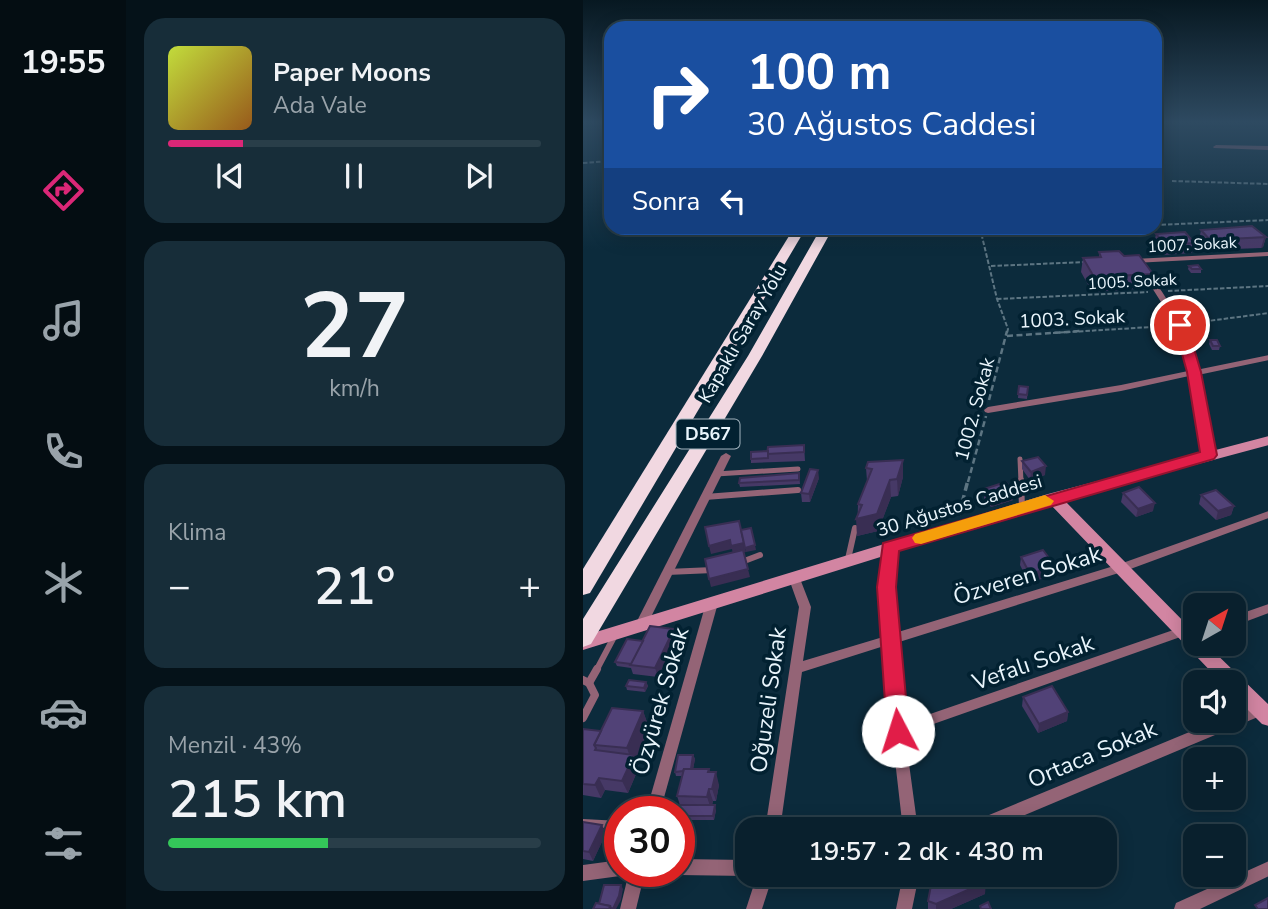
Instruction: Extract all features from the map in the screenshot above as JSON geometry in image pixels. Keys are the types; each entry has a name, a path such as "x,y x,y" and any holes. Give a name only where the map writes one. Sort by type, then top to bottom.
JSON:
{"highway":[{"name":"Kapaklı Saray Yolu","path":"583,587 796,235"},
{"name":"Kapaklı Saray Yolu","path":"583,640 755,356 823,235"}],"street":[{"name":"1007. Sokak","path":"1159,292 1134,261 1268,254"},
{"path":"1159,292 1180,325 1194,372 1209,455"},
{"path":"988,410 1121,388 1268,357"},
{"name":"30 Ağustos Caddesi","path":"583,640 795,579 1053,498 1268,440"},
{"path":"641,625 726,456"},
{"path":"1053,498 1183,630"},
{"name":"Özveren Sokak","path":"795,669 1121,568 1268,514"},
{"path":"890,548 887,587 890,639 909,817"},
{"name":"Oğuzeli Sokak","path":"774,817 805,607 795,579"},
{"name":"Özyürek Sokak","path":"658,796 712,603"},
{"path":"1246,616 1268,608"},
{"name":"Vefalı Sokak","path":"898,731 1183,638"},
{"path":"1208,656 1221,670"},
{"path":"1246,696 1264,714"},
{"name":"Ortaca Sokak","path":"1246,717 1264,714"},
{"name":"Ortaca Sokak","path":"1001,817 1202,733"},
{"path":"695,867 735,868"},
{"path":"1181,909 1268,868"},
{"path":"583,873 604,870"},
{"path":"628,909 633,887"},
{"path":"754,909 761,887"},
{"path":"904,909 909,887"}],"lane":[{"path":"1020,458 1022,508"},
{"path":"716,474 798,469"},
{"path":"705,497 798,490"},
{"path":"847,562 855,528"},
{"path":"735,565 760,555"},
{"path":"667,572 723,569"},
{"path":"583,718 595,695 586,681 616,632"},
{"path":"583,823 604,824"}],"path":[{"path":"1172,181 1268,184"},
{"path":"1162,225 1268,220"},
{"path":"982,235 997,299 1008,329 1007,336"},
{"path":"991,266 1088,262"},
{"name":"1005. Sokak","path":"997,299 1268,286"},
{"name":"1003. Sokak","path":"1007,336 1180,325 1268,313"},
{"name":"1002. Sokak","path":"954,528 1007,336"}],"building":[{"path":"1252,226 1266,237 1210,240 1201,230"},
{"path":"1185,232 1194,243 1165,245 1157,235"},
{"path":"1119,251 1124,256 1139,255 1153,274 1094,277 1083,258 1101,257 1099,252"},
{"path":"1198,265 1201,269 1192,269 1189,266"},
{"path":"1210,340 1217,340 1220,346 1213,346"},
{"path":"1019,386 1028,387 1027,395 1018,394"},
{"path":"804,445 804,452 767,454 768,447"},
{"path":"768,451 768,458 751,459 751,452"},
{"path":"1038,457 1046,466 1031,472 1022,461"},
{"path":"903,460 897,479 890,480 877,514 856,519 862,505 858,504 872,469 866,468 868,462"},
{"path":"810,469 818,470 809,494 801,493"},
{"path":"799,473 799,480 739,483 740,478"},
{"path":"1006,482 1013,491 991,498 984,489"},
{"path":"1139,487 1155,503 1138,509 1123,493"},
{"path":"1216,490 1234,506 1218,511 1201,495"},
{"path":"739,521 744,543 731,546 730,540 709,546 705,527"},
{"path":"751,528 755,545 745,548 741,530"},
{"path":"743,550 748,569 709,579 705,559"},
{"path":"1043,550 1055,566 1030,574 1021,557"},
{"path":"650,626 674,629 655,668 630,665"},
{"path":"627,639 643,641 631,664 615,662"},
{"path":"629,680 646,682 644,688 626,686"},
{"path":"1052,686 1068,712 1039,724 1023,697"},
{"path":"612,708 643,711 627,748 594,745"},
{"path":"583,729 601,731 594,745 595,750 634,755 622,781 599,778 595,785 583,784"},
{"path":"678,755 693,755 691,769 675,772"},
{"path":"684,769 709,769 708,772 716,772 707,797 677,796"},
{"path":"695,805 715,805 713,816 695,816"},
{"path":"583,822 602,825 589,852 583,851"},
{"path":"604,885 621,887 613,909 599,904"},
{"path":"931,887 975,887 936,904 928,901"},
{"path":"1268,898 1268,909 1258,909 1255,905"},
{"path":"988,902 991,909 981,909 980,906"},
{"path":"596,903 610,906 609,909 593,909"}],"slow traffic":[{"path":"921,538 1045,501"}],"route":[{"path":"898,731 887,587 890,548 1053,498 1209,455 1194,372 1180,325"}]}
